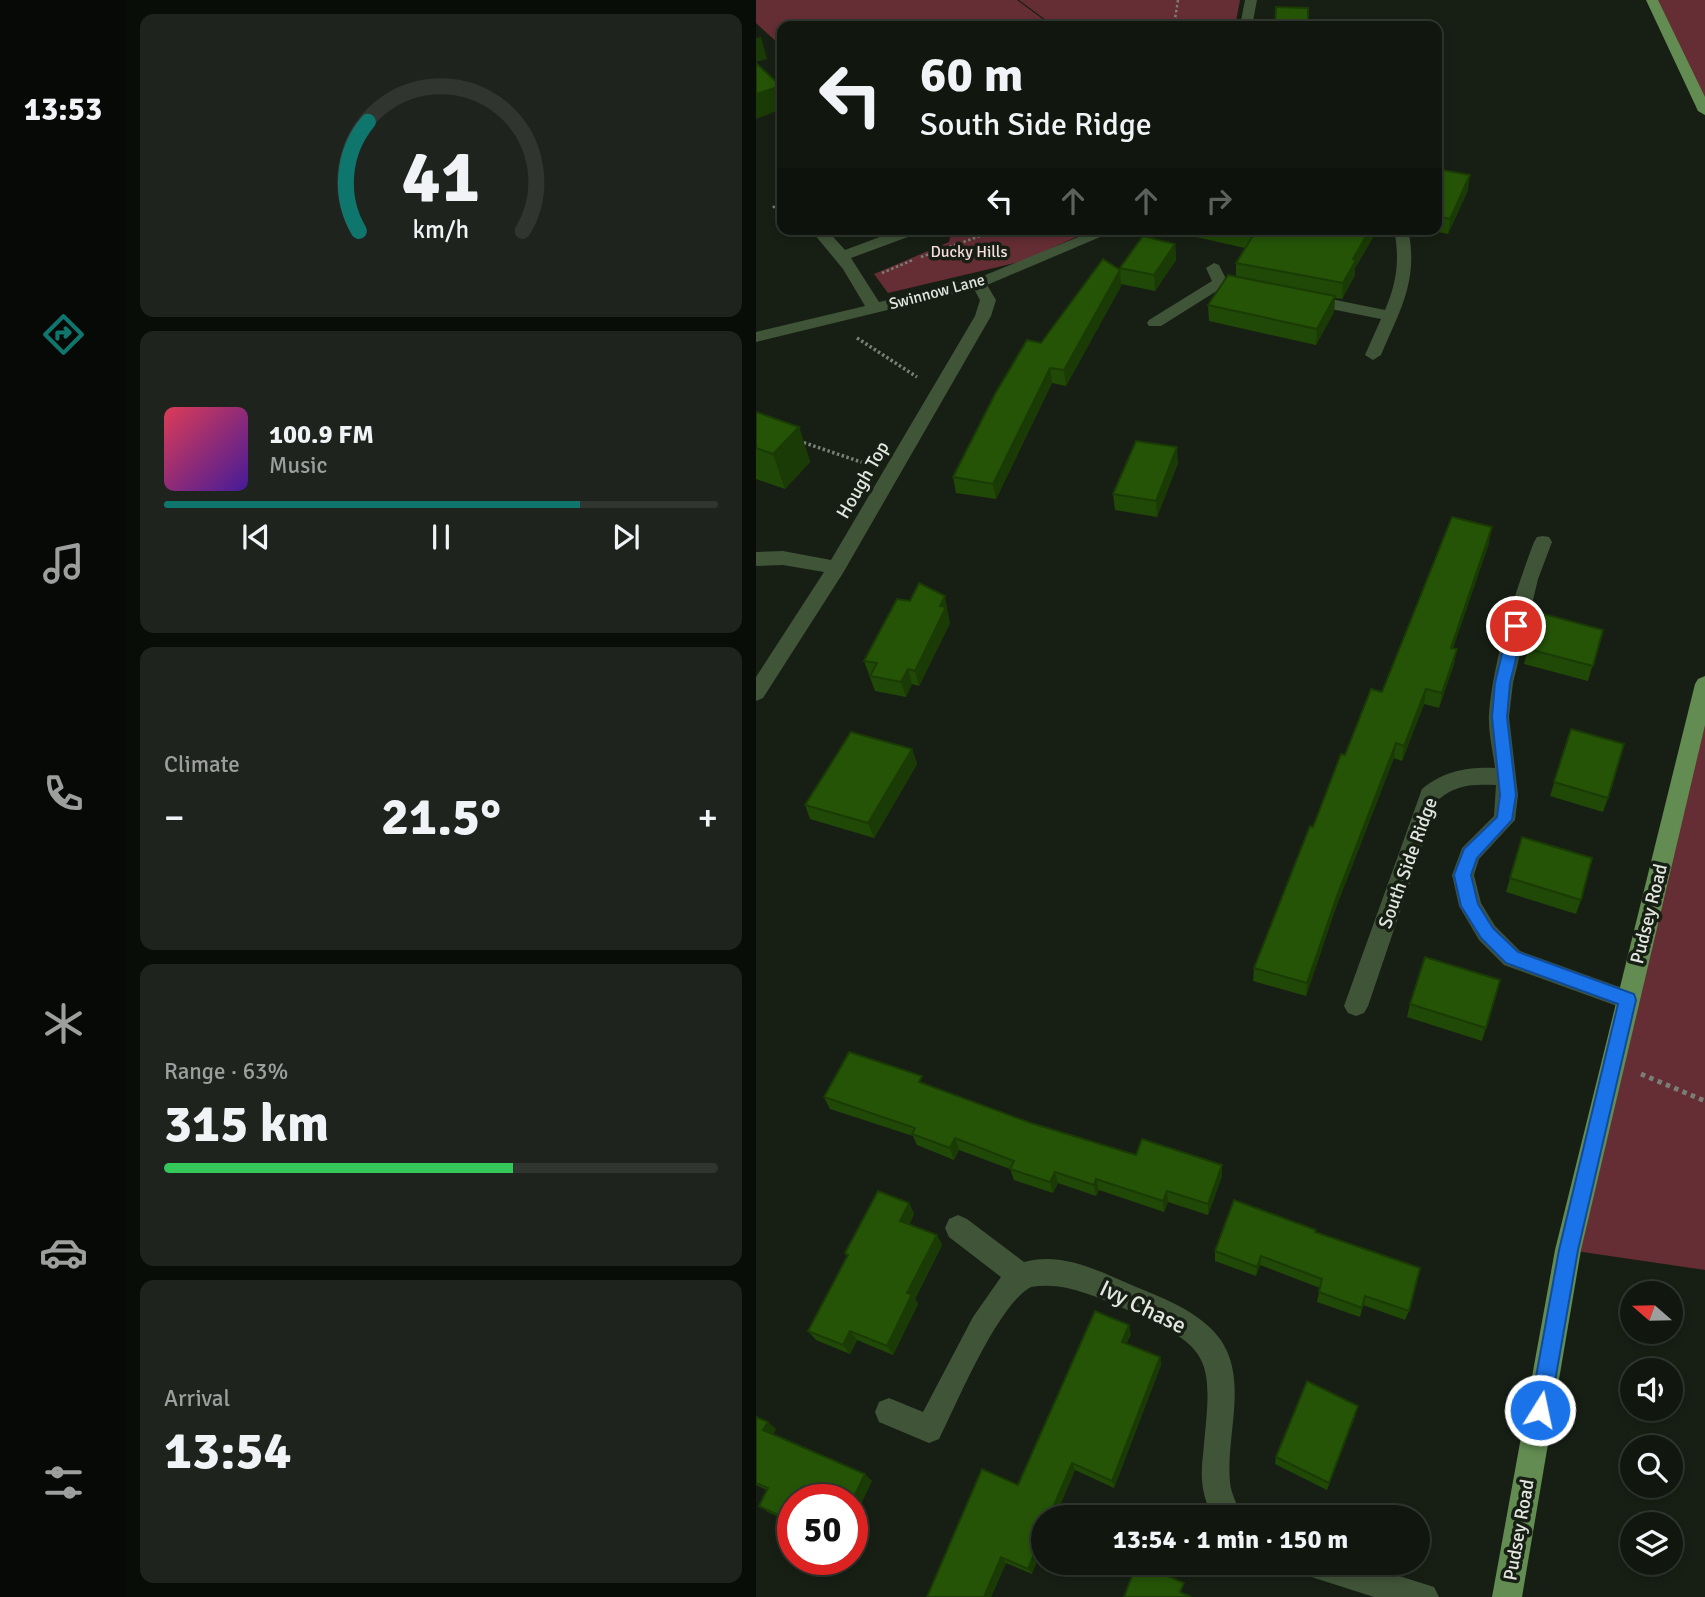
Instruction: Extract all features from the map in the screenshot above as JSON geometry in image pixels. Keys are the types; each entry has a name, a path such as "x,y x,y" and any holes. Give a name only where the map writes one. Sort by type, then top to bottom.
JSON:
{"main road":[{"path":"1652,0 1705,111"},
{"name":"Pudsey Road","path":"1507,1597 1569,1250 1705,684"}],"street":[{"path":"1247,21 1251,0"},
{"path":"823,235 844,256 874,309"},
{"path":"844,256 900,235"},
{"name":"Swinnow Lane","path":"756,337 978,283 1097,235"},
{"path":"1373,355 1405,284 1407,254 1402,235"},
{"path":"1155,323 1217,275 1279,294 1390,316"},
{"name":"Hough Top","path":"756,693 836,568 983,316 988,300 978,283"},
{"path":"1543,542 1529,579 1503,683 1499,717 1508,795 1504,820 1470,854 1463,875 1470,906 1487,933 1512,958 1628,1000"},
{"path":"756,559 783,558 836,568"},
{"name":"South Side Ridge","path":"1356,1006 1429,795 1444,781 1468,776 1506,777"},
{"path":"889,1412 929,1429 998,1299 1021,1276 958,1228"},
{"name":"Ivy Chase","path":"1021,1276 1053,1271 1088,1281 1156,1308 1199,1334 1217,1359 1225,1390 1215,1473 1219,1505"},
{"path":"1350,1575 1424,1597"}],"path":[{"path":"1178,0 1175,19 1178,21"},
{"path":"773,206 777,210"},
{"path":"793,439 891,472"},
{"path":"1612,1064 1705,1101"}],"green space":[{"path":"756,0 1017,0 1045,21 777,21 777,42 756,23"},
{"path":"1019,0 1240,0 1236,21 1047,21"},
{"path":"1652,0 1705,0 1705,111"},
{"name":"Ducky Hills","path":"951,235 1081,235 1023,261 888,293 874,274 949,242"},
{"path":"1705,684 1705,1270 1569,1250"}],"building":[{"path":"1276,7 1308,8 1308,21 1275,21"},
{"path":"756,63 777,82 777,87 756,94"},
{"path":"1442,170 1470,175 1450,219 1442,217"},
{"path":"1253,235 1367,235 1343,283 1236,263"},
{"path":"1143,236 1175,244 1154,275 1120,268"},
{"path":"1103,259 1120,270 1064,370 1050,368 993,484 953,477 995,394 1027,340 1041,343"},
{"path":"1228,275 1335,296 1317,329 1208,305"},
{"path":"756,412 799,427 773,454 756,448"},
{"path":"1136,441 1177,447 1156,501 1113,494"},
{"path":"1452,517 1492,527 1451,648 1457,649 1442,693 1426,689 1404,746 1396,743 1337,896 1307,983 1254,968 1341,754 1345,755 1371,689 1382,692"},
{"path":"919,583 945,596 940,606 946,607 915,671 908,669 901,682 870,676 877,663 864,661 897,599 910,601"},
{"path":"1540,613 1603,630 1593,666 1528,649"},
{"path":"1571,729 1624,744 1608,798 1554,782"},
{"path":"851,732 912,749 868,823 805,805"},
{"path":"1522,837 1592,858 1581,900 1510,878"},
{"path":"1425,957 1500,980 1486,1028 1410,1004"},
{"path":"849,1052 922,1076 919,1082 1031,1123 1136,1155 1142,1139 1222,1165 1208,1204 1167,1191 1163,1201 1096,1179 1094,1185 1055,1172 1050,1182 1010,1169 1014,1161 955,1138 950,1148 912,1134 915,1128 824,1097"},
{"path":"878,1191 909,1203 900,1221 937,1235 907,1293 912,1294 887,1346 850,1331 843,1345 808,1331"},
{"path":"1234,1200 1316,1230 1315,1232 1420,1268 1409,1311 1365,1296 1362,1308 1319,1292 1322,1279 1261,1256 1257,1267 1215,1251"},
{"path":"1095,1311 1129,1325 1122,1342 1160,1357 1112,1481 1072,1463 1054,1505 1031,1505 1031,1562 1028,1569 1001,1557 984,1597 927,1597 982,1469 1018,1485"},
{"path":"1307,1381 1358,1406 1329,1483 1276,1457"},
{"path":"756,1417 768,1422 763,1430 865,1474 860,1484 777,1484 777,1514 759,1506 768,1488 756,1483"},
{"path":"1132,1575 1165,1575 1184,1583 1180,1592 1191,1597 1124,1597"}],"route":[{"path":"1516,626 1508,654 1499,717 1508,795 1504,820 1470,854 1463,875 1470,906 1487,933 1512,958 1628,1000 1592,1143 1569,1250 1540,1410"}]}
